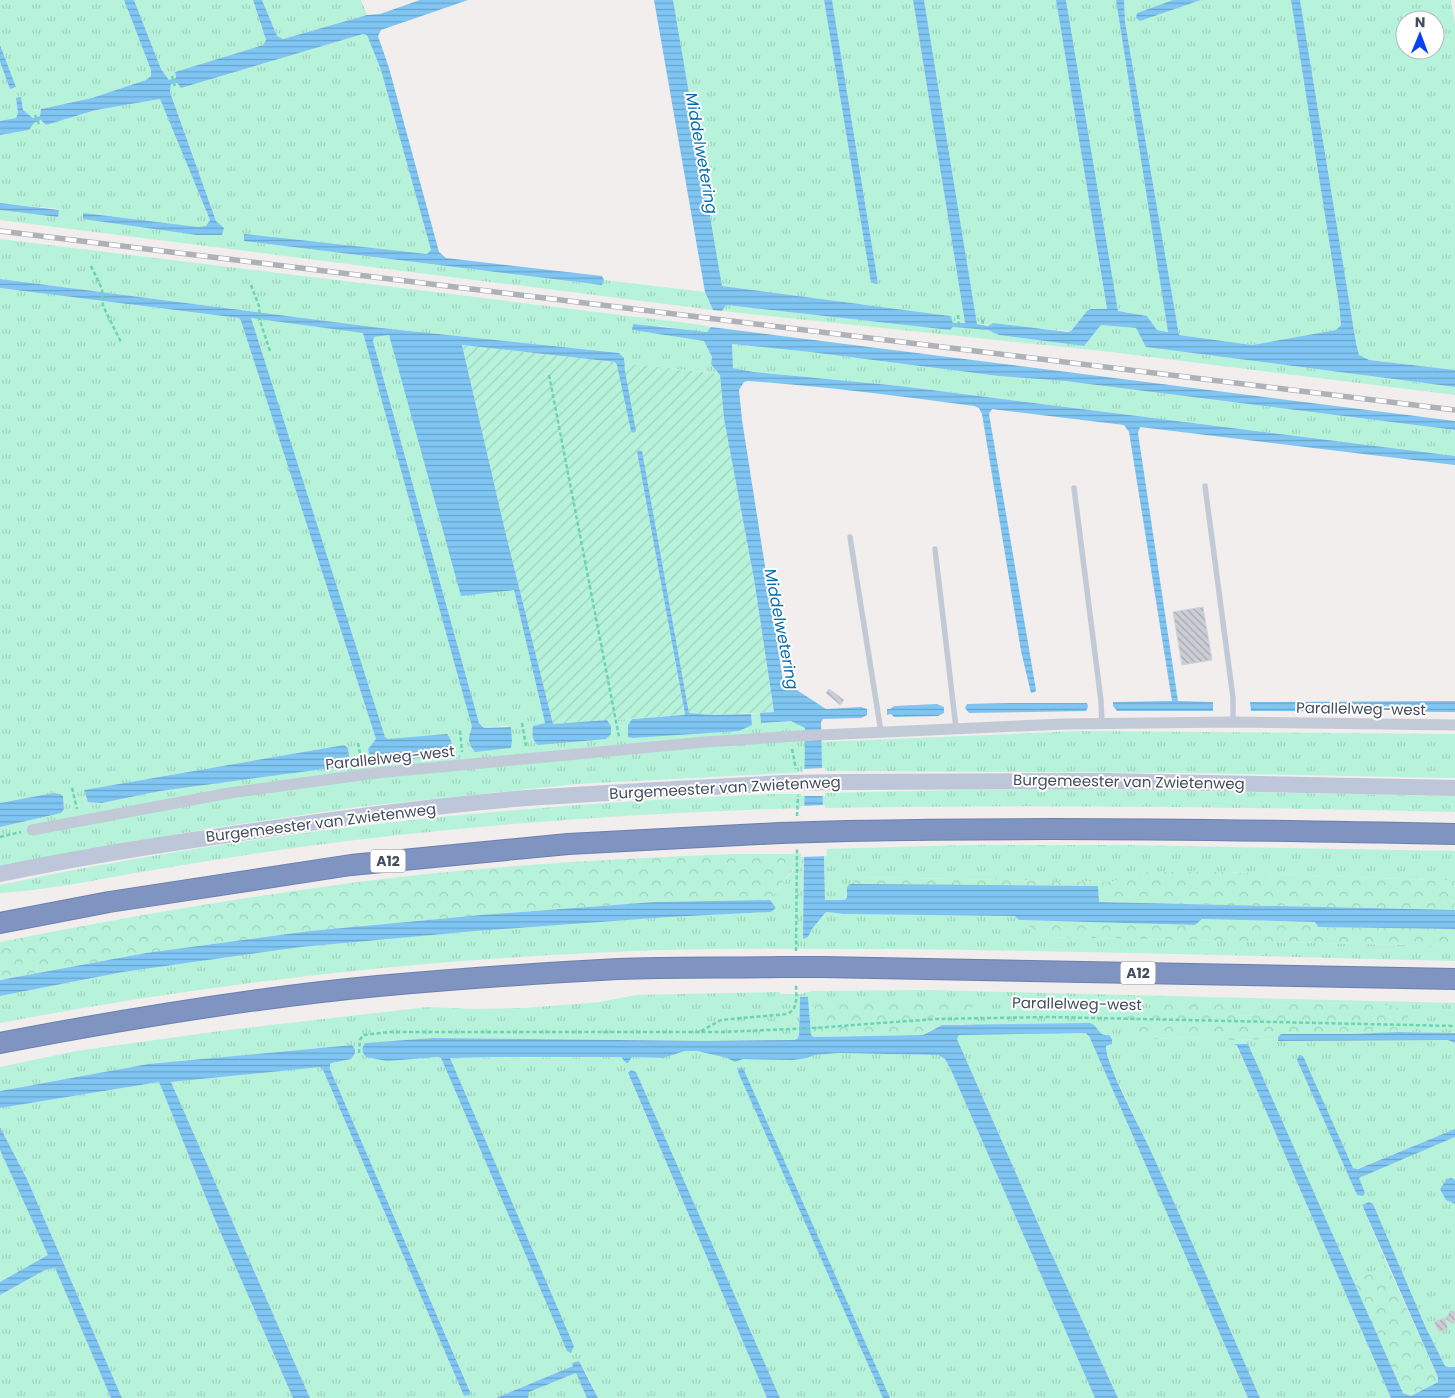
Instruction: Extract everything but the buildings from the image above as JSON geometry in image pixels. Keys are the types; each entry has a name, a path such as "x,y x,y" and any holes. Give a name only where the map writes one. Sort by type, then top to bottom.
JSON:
{"highway":[{"name":"A12","path":"0,923 109,902 351,864 568,844 780,833 993,828 1455,834"},
{"name":"A12","path":"0,1042 97,1024 377,986 619,969 822,967 1455,979"}],"main road":[{"name":"Burgemeester van Zwietenweg","path":"0,874 192,840 280,827 396,812 534,798 793,783 845,782 1106,781 1455,788"}],"street":[{"name":"Parallelweg-west","path":"32,830 229,793 364,774 621,749 793,736 956,728 1102,724 1233,722 1455,725"}],"lane":[{"path":"1206,486 1233,698 1233,722"},
{"path":"1074,488 1101,701 1102,724"},
{"path":"850,537 881,732"},
{"path":"935,549 956,728"}],"path":[{"path":"172,76 175,87"},
{"path":"35,114 39,124"},
{"path":"91,266 102,289 103,306 121,342"},
{"path":"251,285 259,306 260,321 270,351"},
{"path":"958,315 959,328"},
{"path":"982,330 983,318"},
{"path":"549,375 621,749"},
{"path":"522,722 527,758"},
{"path":"460,731 463,764"},
{"path":"793,736 793,783 798,819"},
{"path":"358,743 364,774"},
{"path":"72,788 80,821"},
{"path":"0,837 32,830"},
{"name":"Parallelweg-west","path":"699,1032 720,1020 793,1012 796,1006 790,967 797,848"},
{"name":"Parallelweg-west","path":"359,1053 360,1040 363,1035 390,1032 722,1032 814,1028 935,1019 1049,1017 1455,1026"}],"green space":[{"path":"0,0 124,0 151,70 151,76 147,80 92,98 41,109 40,116 32,118 23,110 21,97 16,98 18,113 16,118 0,121 0,62 10,89 16,87 0,45"},
{"path":"134,0 253,0 266,40 263,45 175,72 176,78 169,80 161,69"},
{"path":"262,0 361,0 367,15 283,39 277,36"},
{"path":"673,0 824,0 871,283 873,284 878,283 832,0 913,0 965,324 953,323 949,316 722,286"},
{"path":"924,0 1056,0 1107,310 1091,309 1071,331 977,324"},
{"path":"1066,0 1116,0 1169,332 1157,330 1147,316 1118,311"},
{"path":"1124,0 1173,0 1137,13 1140,21 1201,0 1291,0 1339,304 1341,326 1336,330 1252,345 1179,335 1125,22"},
{"path":"1300,0 1451,0 1455,24 1455,370 1369,360 1359,356"},
{"path":"367,34 381,69 431,250 428,254 244,241 602,285 604,280 705,292 713,310 0,220 0,210 58,217 58,209 0,203 0,135 29,130 34,123 42,120 46,125 96,110 160,99 210,220 206,226 198,227 197,235 222,235 223,228 216,221 170,91 171,84 177,83 181,88"},
{"path":"0,239 711,327 708,332 662,326 632,330 704,341 712,357 711,364 720,374 624,363 624,358 619,353 381,328 0,279"},
{"path":"0,288 239,318 376,739 368,749 375,763 448,755 385,738 250,318 363,332 472,727 468,737 512,740 511,727 484,728 479,723 373,341 374,337 389,335 509,590 514,590 545,723 611,726 607,720 632,719 628,725 628,736 752,725 751,714 760,713 761,723 791,721 805,727 806,772 577,784 357,807 212,828 0,866 0,827 61,813 64,809 63,796 53,793 0,803","holes":["344,745 348,748 350,764 160,791 102,803 84,790"]},
{"path":"726,305 950,330 953,327 988,330 999,335 1084,346 1101,325 1136,328 1146,347 1455,387 1455,395 1111,352 722,311"},
{"path":"732,344 999,376 1065,381 1455,430 1455,456 900,386 754,372 733,368"},
{"path":"462,345 615,362 625,371 624,363 720,374 724,419 754,579 774,712 712,715 689,713 642,452 638,450 685,714 553,724 506,535"},
{"path":"1080,731 1455,734 1455,778 1197,773 822,771 821,742"},
{"path":"1080,789 1455,796 1455,812 981,806 823,808 822,793"},
{"path":"804,794 804,808 548,821 420,833 293,848 33,890 0,893 0,885 192,849 289,835 483,813 581,805"},
{"path":"967,845 1125,845 1455,851 1455,881 1226,872 1146,872 1110,882 859,877 847,887 847,897 845,900 825,900 824,849"},
{"path":"731,854 803,854 803,868 793,869 770,900 654,902 481,915 310,931 146,953 0,980 0,942 134,917 268,895 404,876 544,864"},
{"path":"803,868 803,939 808,937 812,929 827,912 843,914 1015,916 1045,937 1455,946 1455,961 898,949 692,949 580,953 413,965 247,983 82,1008 0,1023 0,996 123,972 301,947 476,931 669,917 771,912 776,908 770,900 794,869"},
{"path":"1146,872 1226,872 1455,881 1455,910 1099,902 1098,886 850,884 859,877 1110,882"},
{"path":"1202,919 1315,922 1318,927 1455,929 1455,946 1045,937 1019,920 1195,925"},
{"path":"929,990 1455,1003 1455,1033 1412,1032 1413,1024 1406,1014 1395,1007 1366,1004 1295,1003 1270,1009 1256,1015 1245,1016 1237,1015 1227,1007 1158,999 1157,1007 1143,1009 1127,1001 1155,1039 1187,1037 1233,1040 1278,1039 1278,1041 1448,1040 1455,1043 1455,1129 1357,1169 1353,1168 1297,1060 1357,1195 1359,1178 1455,1137 1455,1180 1452,1178 1446,1200 1455,1204 1455,1367 1445,1366 1426,1328 1373,1205 1369,1202 1362,1206 1387,1264 1353,1282 1248,1044 1235,1045 1244,1061 1391,1398 1260,1398 1112,1069 1104,1036 1100,1033 962,1024 942,1025 931,1030 931,1017 943,1016 974,1003 823,1002 809,1008 808,997 800,997 799,1035 794,1040 433,1038 365,1043 441,1058 567,1350 571,1352 574,1346 450,1058 621,1057 628,1063 632,1057 663,1058 684,1051 697,1051 727,1058 735,1062 742,1059 793,1060 814,1055 838,1053 938,1055 945,1059 951,1070 1095,1398 780,1398 631,1070 628,1074 767,1398 598,1398 579,1361 573,1366 496,1398 310,1398 171,1082 306,1068 320,1067 323,1070 464,1396 471,1393 330,1069 330,1064 332,1063 351,1059 355,1049 352,1045 148,1064 0,1091 0,1067 76,1051 220,1031 428,1007 475,1009 525,1008 600,1002 636,995 779,992 781,994 800,994 812,991"},
{"path":"1158,999 1215,1002 1227,1007 1237,1015 1245,1016 1256,1015 1270,1009 1295,1003 1395,1006 1406,1014 1413,1024 1412,1032 1278,1037 1278,1039 1233,1040 1187,1037 1155,1039 1130,1032 1117,1017 1115,1007 1127,1001 1143,1009 1156,1007"},
{"path":"823,1002 974,1002 971,1011 964,1015 931,1017 931,1030 923,1035 814,1037 811,1035 809,1008"},
{"path":"1082,1032 1089,1036 1248,1398 1118,1398 1048,1246 957,1039 959,1035"},
{"path":"159,1082 215,1220 293,1398 122,1398 27,1179 0,1127 0,1108"},
{"path":"0,1150 48,1255 0,1282"},
{"path":"1387,1264 1438,1377 1438,1382 1411,1396 1403,1393 1353,1282"},
{"path":"55,1268 111,1398 0,1398 0,1295 45,1270"},
{"path":"576,1373 587,1398 528,1398 528,1392"}],"water":[{"path":"124,0 134,0 161,69 169,80 176,78 175,72 263,45 266,40 253,0 262,0 277,36 283,39 367,15 380,14 420,0 468,0 381,30 378,36 389,68 439,252 446,258 602,276 604,280 602,285 244,241 244,234 427,254 431,250 381,70 367,35 363,34 181,88 177,83 171,84 170,92 216,221 224,228 222,235 197,235 83,219 83,213 198,227 206,226 210,220 160,99 96,110 46,125 41,120 34,123 29,130 0,135 0,121 16,118 18,113 16,98 21,97 23,110 33,118 40,116 41,109 92,98 146,80 151,76 151,70"},
{"path":"654,0 673,0 722,286 950,316 953,323 965,323 913,0 924,0 977,324 988,326 993,323 1068,332 1071,331 1087,311 1091,309 1107,309 1056,0 1066,0 1118,311 1147,316 1157,330 1168,332 1116,0 1124,0 1125,22 1179,335 1252,345 1336,330 1341,325 1291,0 1300,0 1359,355 1369,360 1455,370 1455,387 1146,347 1136,328 1101,325 1084,346 999,335 988,330 953,327 950,330 726,305 722,311 713,310 705,292"},
{"path":"824,0 832,0 877,284 871,283"},
{"path":"1173,0 1201,0 1140,21 1136,18 1137,13"},
{"path":"0,45 16,87 10,89 0,62"},
{"path":"0,203 59,210 58,217 0,210"},
{"path":"0,279 381,328 619,353 624,358 636,431 633,433 615,362 462,345 506,535 553,724 607,720 611,726 611,734 606,739 538,745 535,741 533,726 545,723 514,590 461,596 389,335 374,337 373,341 479,723 484,728 511,727 511,748 475,752 469,743 472,727 363,333 251,318 385,737 388,739 447,734 452,744 449,755 375,763 370,757 368,749 376,739 239,318 0,288"},
{"path":"633,324 707,332 711,327 1455,421 1455,430 1065,381 999,376 732,344 733,368 754,372 900,386 1455,456 1455,465 1140,427 1138,433 1178,701 1213,702 1213,711 1117,711 1113,706 1113,702 1172,701 1129,432 1124,425 992,409 989,414 1036,690 1031,693 1021,651 982,414 979,408 833,388 744,382 739,390 742,420 783,681 826,709 861,707 867,709 867,715 861,718 823,719 821,722 825,900 845,900 847,897 847,887 850,884 1098,886 1099,902 1455,910 1455,929 1318,927 1315,922 1202,919 1195,925 1019,920 1015,916 843,914 827,912 812,929 808,937 803,939 805,728 791,721 761,723 760,713 774,712 754,579 724,419 720,375 711,364 712,357 704,341 632,330"},
{"path":"638,450 642,451 689,713 712,715 751,714 752,725 739,731 628,737 628,725 632,719 685,714"},
{"path":"1455,701 1455,712 1251,711 1250,702"},
{"path":"1087,703 1088,707 1086,711 969,713 965,708 967,704"},
{"path":"937,704 944,707 944,713 938,716 894,717 891,714 887,715 887,709 894,706"},
{"path":"344,745 348,748 350,764 346,766 160,791 102,803 88,802 84,790"},
{"path":"53,793 63,796 64,809 61,813 0,827 0,803"},
{"path":"770,900 776,908 771,912 669,917 476,931 301,947 123,972 0,996 0,980 146,953 310,931 481,915 654,902"},
{"path":"800,997 808,997 811,1035 814,1037 923,1035 942,1025 1090,1023 1101,1033 1109,1035 1112,1039 1112,1044 1106,1046 1111,1066 1163,1178 1260,1398 1248,1398 1089,1036 1085,1033 959,1035 957,1039 1048,1246 1118,1398 1095,1398 951,1070 945,1059 938,1055 838,1053 815,1055 793,1060 743,1059 735,1062 727,1058 697,1051 685,1051 663,1058 632,1057 628,1063 621,1057 450,1058 574,1346 571,1353 567,1351 441,1058 387,1061 366,1057 362,1050 365,1043 433,1038 794,1040 799,1035"},
{"path":"1455,1033 1455,1043 1448,1040 1278,1041 1278,1037 1281,1034"},
{"path":"1234,1044 1248,1044 1403,1393 1411,1396 1438,1382 1438,1377 1362,1205 1369,1202 1373,1204 1426,1328 1445,1366 1455,1367 1455,1394 1448,1398 1391,1398 1244,1061 1237,1046"},
{"path":"352,1045 355,1053 351,1059 332,1063 330,1064 330,1069 471,1394 464,1396 323,1070 320,1067 171,1082 310,1398 293,1398 215,1220 159,1082 0,1108 0,1091 148,1064"},
{"path":"1299,1055 1303,1056 1353,1168 1358,1169 1455,1129 1455,1137 1359,1178 1365,1193 1363,1196 1357,1195 1297,1060"},
{"path":"739,1068 743,1068 890,1398 883,1398 738,1072"},
{"path":"631,1070 636,1072 780,1398 767,1398 628,1073"},
{"path":"0,1127 27,1179 122,1398 111,1398 55,1268 45,1270 0,1295 0,1282 48,1255 0,1150"},
{"path":"1452,1178 1455,1180 1455,1204 1446,1200 1440,1189 1447,1179"},
{"path":"579,1361 598,1398 587,1398 576,1373 529,1392 528,1398 496,1398 573,1366 572,1363"}],"pier":[{"path":"825,768 825,796 801,796 803,769"},
{"path":"825,805 827,856 801,857 801,806"}],"railway":[{"path":"0,231 1455,410"}],"water label":[{"name":"Middelwetering","path":"702,153"},
{"name":"Middelwetering","path":"782,629"}]}
